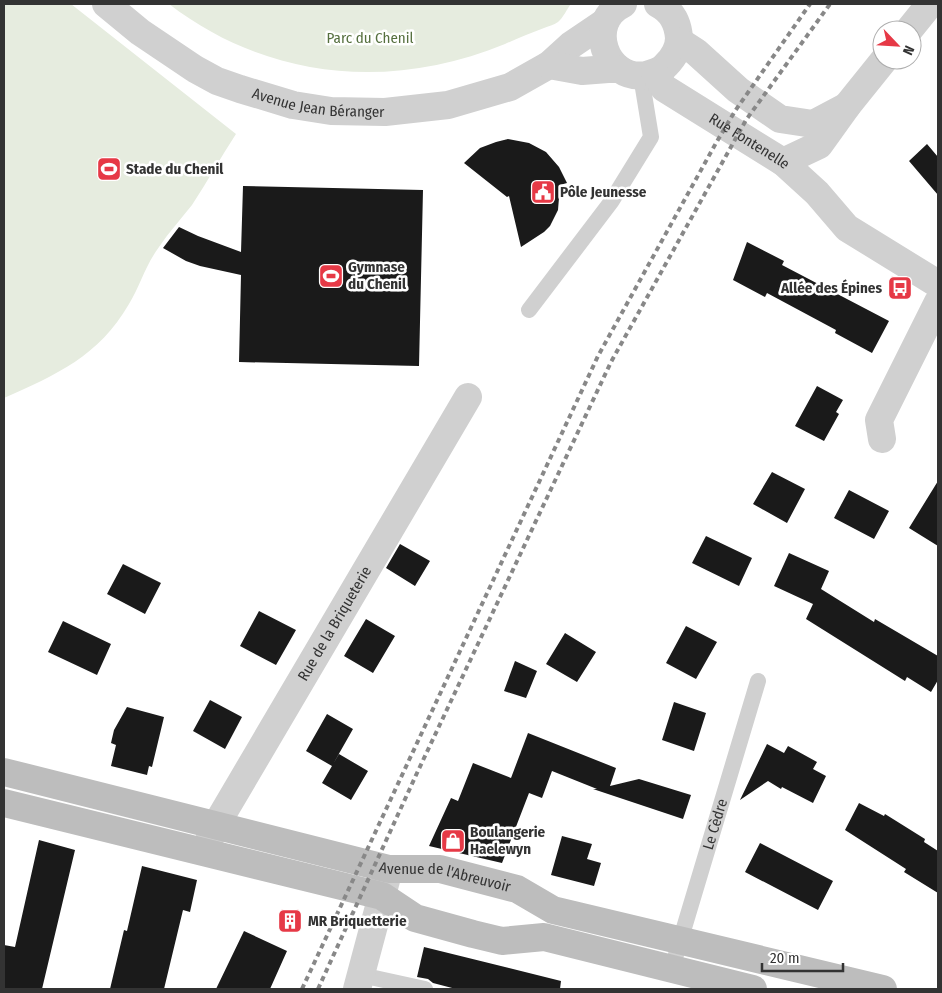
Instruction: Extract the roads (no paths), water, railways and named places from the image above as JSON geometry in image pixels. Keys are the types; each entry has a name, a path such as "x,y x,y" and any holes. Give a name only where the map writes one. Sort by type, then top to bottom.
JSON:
{"street":[{"name":"Avenue Jean Béranger","path":"106,4 140,32 195,69 240,89 293,105 331,111 385,112 448,105 510,87 549,65 616,9"},
{"path":"917,20 930,4"},
{"name":"Rue Fontenelle","path":"616,9 602,35 604,48 610,60 664,88 783,162 819,145 847,106"},
{"path":"549,65 582,71 608,68 638,73 663,68 671,61 676,52 675,16"},
{"name":"Rue Fontenelle","path":"675,16 696,52 738,90 780,119 813,124 847,106"},
{"path":"847,106 876,70"},
{"path":"783,162 817,193 847,228 938,284"},
{"path":"882,439 880,420 938,302"},
{"name":"Rue de la Briqueterie","path":"203,853 216,825 468,397"},
{"name":"Avenue de l'Abreuvoir","path":"4,772 389,869 440,869 517,889 553,910 883,989"},
{"name":"Avenue de l'Abreuvoir","path":"4,803 382,896 415,918 473,934 502,941 544,937 753,989"},
{"path":"359,982 389,869"}],"lane":[{"path":"529,310 610,202 651,138 638,73"},
{"name":"Le Cèdre","path":"672,968 758,681"},
{"path":"359,982 425,989"}],"railway":[{"path":"302,989 598,356 735,111 810,4"},
{"path":"318,989 417,773 611,362 746,120 830,4"}],"place":[{"name":"Stade du Chenil","path":"109,169"},
{"name":"Pôle Jeunesse","path":"543,192"},
{"name":"Gymnase du Chenil","path":"331,276"},
{"name":"Allée des Épines","path":"900,288"},
{"name":"Boulangerie Haelewyn","path":"453,841"},
{"name":"MR Briquetterie","path":"290,921"}],"park label":[{"name":"Parc du Chenil","path":"370,38"}]}
